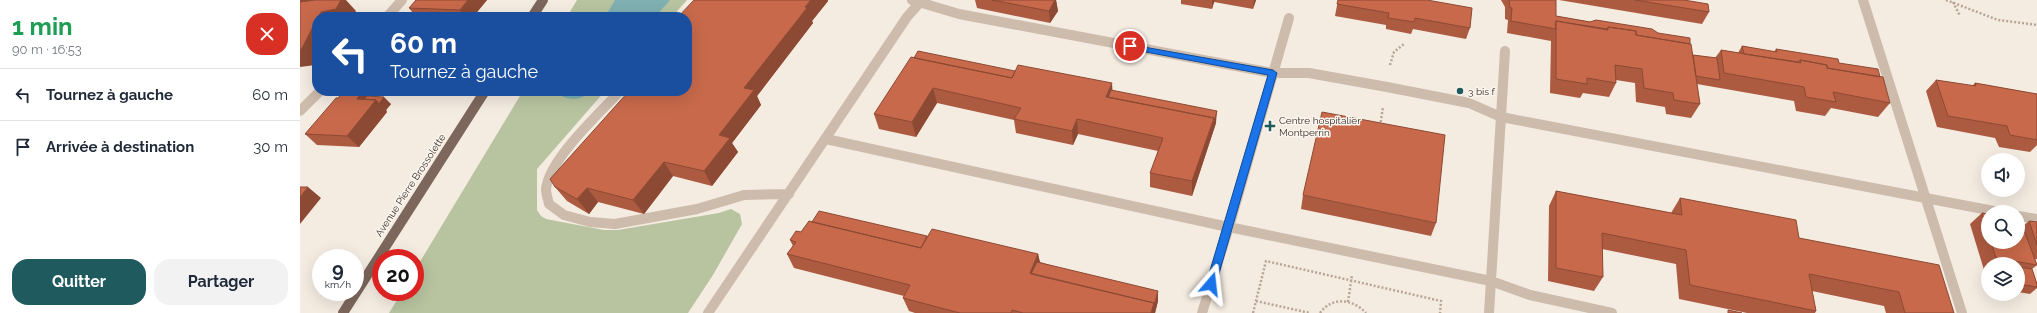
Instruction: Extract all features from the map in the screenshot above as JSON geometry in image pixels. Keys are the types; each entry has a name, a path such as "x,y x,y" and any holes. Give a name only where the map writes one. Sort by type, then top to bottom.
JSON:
{"main road":[{"path":"535,12 543,0"},
{"name":"Avenue Pierre Brossolette","path":"343,313 482,96"}],"street":[{"path":"391,12 402,0"},
{"path":"1863,0 1962,313"},
{"path":"708,313 918,1 959,14 1273,73 1309,73 1469,103 1501,117 1981,209"},
{"path":"1202,313 1229,227 1289,18"},
{"path":"1490,313 1505,51"},
{"path":"300,111 315,96"},
{"path":"615,96 564,153 552,170 546,188 549,204 564,215 590,222 615,224 697,209 744,195 789,194"},
{"path":"826,139 1229,227 1491,282 1530,295 1612,313"},
{"path":"2025,217 2037,219"}],"path":[{"path":"1946,0 1998,20 2037,25"},
{"path":"1952,2 1960,16"},
{"path":"1380,130 1382,114"},
{"path":"1348,302 1355,253"},
{"path":"1253,313 1266,262 1441,301 1440,313"},
{"path":"1256,301 1310,313"},
{"path":"1320,313 1327,305 1334,302 1348,302 1357,305 1366,313"}],"green space":[{"path":"577,0 687,0 676,12 570,12"},
{"path":"520,96 601,96 537,169 537,210 541,216 546,219 604,230 618,230 719,213 731,209 740,214 742,224 713,275 688,313 389,313 396,301 424,301 424,255"}],"water":[{"path":"615,0 670,0 659,12 608,12"},
{"path":"561,96 584,96 577,99 569,99"}],"building":[{"path":"315,0 341,0 336,9 312,12 312,29 301,50 300,50 300,2"},
{"path":"416,0 468,0 460,10 409,8"},
{"path":"694,0 811,0 805,7 807,8 744,88 754,90 719,135 730,138 704,171 664,162 633,200 587,188 577,199 555,187 550,179 625,96 692,96 692,12 683,12"},
{"path":"992,0 1055,0 1049,11"},
{"path":"1338,0 1427,0 1472,8 1470,28 1415,18 1414,22 1388,18 1389,13 1337,4"},
{"path":"1509,0 1556,0 1556,16 1590,22 1596,20 1652,29 1658,33 1690,38 1690,44 1636,35 1636,31 1608,27 1607,29 1556,21 1556,29 1511,21 1512,8 1510,8"},
{"path":"1635,0 1684,0 1708,4 1709,12"},
{"path":"1556,21 1608,30 1608,27 1636,31 1636,35 1691,44 1700,104 1674,100 1673,93 1644,88 1642,69 1615,65 1616,83 1587,78 1587,84 1556,79"},
{"path":"1742,46 1777,52 1776,49 1838,59 1839,63 1878,69 1880,77 1827,68 1827,65 1800,60 1798,62 1744,54"},
{"path":"1721,50 1801,63 1800,60 1827,65 1827,68 1883,77 1890,103 1833,92 1836,102 1806,97 1804,87 1724,73"},
{"path":"918,51 1015,71 1012,78 914,58"},
{"path":"1693,55 1717,58 1720,80 1696,76"},
{"path":"911,57 1012,78 1018,65 1112,83 1106,97 1214,118 1192,181 1150,173 1163,138 1077,119 1072,131 1014,119 1021,108 933,88 912,122 874,114"},
{"path":"1936,80 1976,86 1975,83 2037,94 2037,140 2010,135 2007,126 1948,116"},
{"path":"1111,90 1217,111 1214,122 1214,118 1108,97"},
{"path":"340,96 359,96 357,99 376,100 347,136 305,134 336,98"},
{"path":"367,96 384,97 379,104 376,100 364,99"},
{"path":"1322,112 1445,135 1436,223 1303,195"},
{"path":"300,187 308,187 300,197"},
{"path":"1556,191 1682,215 1680,198 1796,220 1799,238 1939,265 1954,313 1905,313 1899,292 1809,274 1816,311 1690,285 1686,250 1602,233 1603,277 1556,268"},
{"path":"819,211 927,236 921,248 812,222"},
{"path":"809,221 921,248 932,229 1038,254 1030,273 1154,303 1151,313 1023,313 1012,310 1011,313 960,313 903,298 910,285 787,254 796,242 790,240 796,231 801,232"},
{"path":"2029,221 2037,222 2037,245"},
{"path":"2025,233 2037,265 2025,263 2025,257 1996,257 1993,249 2025,249"},
{"path":"1037,262 1158,291 1154,306 1154,303 1031,274"},
{"path":"2025,268 2032,269 2037,287 2025,285"},
{"path":"1728,310 1742,313 1728,313"}],"place":[{"name":"3 bis f","path":"1460,91"},
{"name":"Centre hospitalier Montperrin","path":"1270,126"}],"route":[{"path":"1130,46 1273,73 1229,227 1211,284"}]}
